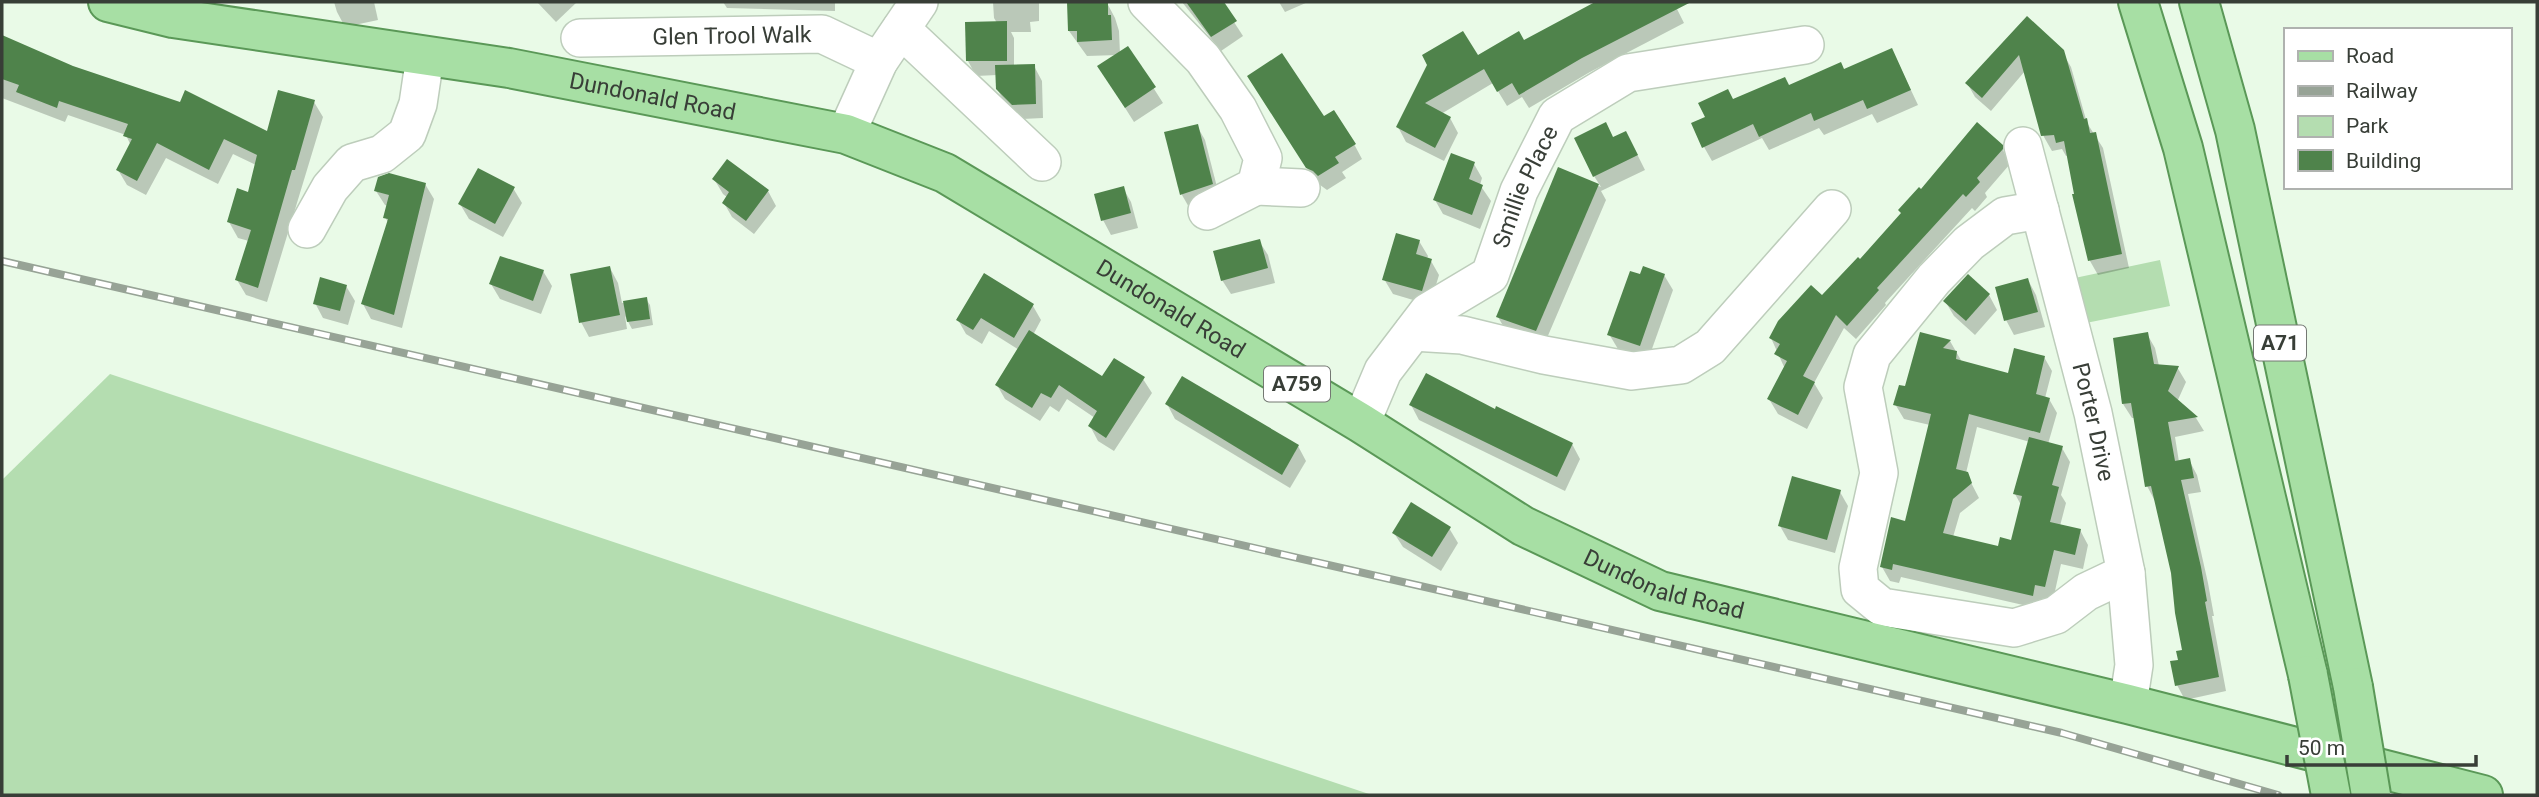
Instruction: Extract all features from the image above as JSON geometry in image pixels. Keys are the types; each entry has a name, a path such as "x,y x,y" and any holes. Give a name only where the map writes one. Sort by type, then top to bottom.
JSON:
{"main road":[{"name":"Dundonald Road","path":"108,2 173,18 509,68 846,134 945,173 1361,423 1523,526 1660,591 2128,704 2483,795"},
{"name":"A71","path":"2137,2 2183,148 2308,675 2331,795"},
{"name":"A71","path":"2199,2 2235,130 2353,687 2371,795"}],"street":[{"path":"1147,2 1203,59 1238,109 1263,158 1256,186"},
{"path":"846,134 879,61 910,16 1042,162"},
{"name":"Glen Trool Walk","path":"580,38 822,34 879,61"},
{"name":"Smillie Place","path":"1361,423 1383,371 1428,312 1490,275 1519,191 1557,116 1628,73 1805,45"},
{"path":"307,229 330,188 352,163 382,154 407,134 418,104 425,57"},
{"name":"Porter Drive","path":"2023,146 2092,412 2126,573 2134,665 2128,704"},
{"path":"1207,211 1256,186 1301,188"},
{"path":"1413,331 1462,335 1544,355 1632,371 1681,365 1710,347 1832,209"},
{"path":"2040,210 2005,216 1969,243 1934,279 1872,355 1863,387 1879,473 1858,568 1860,589 1882,607 2014,628 2056,615 2086,592 2126,573"}],"green space":[{"path":"2160,260 2170,306 2081,324 2070,279"},
{"path":"110,374 1372,795 2,795 2,480"}],"building":[{"path":"1067,2 1108,2 1112,40 1077,42 1077,31 1068,31"},
{"path":"1186,2 1224,2 1237,21 1211,37"},
{"path":"1595,2 1691,2 1582,58 1519,95 1512,83 1497,92 1484,69 1425,103 1451,117 1435,148 1396,127 1427,65 1422,55 1463,31 1478,55 1519,31 1524,40"},
{"path":"2027,16 2064,50 2084,119 2087,118 2090,133 2096,132 2122,254 2088,261 2072,194 2064,141 2056,143 2054,135 2041,136 2019,55 1982,98 1965,83"},
{"path":"1007,21 1007,61 966,61 965,22"},
{"path":"2,35 73,66 180,102 185,90 267,131 278,90 315,100 258,288 235,280 251,230 227,222 237,188 248,192 257,155 224,139 209,170 157,143 137,181 116,170 132,139 123,136 128,124 59,101 57,108 16,92 19,85 2,79"},
{"path":"1128,46 1156,87 1125,108 1097,66"},
{"path":"1892,48 1911,90 1867,109 1863,100 1814,121 1811,113 1759,137 1753,124 1702,148 1691,123 1705,117 1698,103 1728,89 1733,99 1785,77 1789,85 1841,62 1844,69"},
{"path":"1282,53 1324,116 1334,110 1356,144 1335,157 1339,163 1318,176 1306,168 1247,76"},
{"path":"1035,64 1036,104 1012,105 996,89 995,65"},
{"path":"1606,122 1613,137 1626,131 1638,155 1593,177 1574,138"},
{"path":"1977,122 2003,145 2003,149 1977,178 1980,182 1966,197 1963,194 1877,288 1879,290 1847,326 1836,315 1803,376 1815,382 1798,415 1767,399 1787,361 1774,354 1780,344 1769,338 1778,321 1811,285 1822,295 1858,257 1860,259 1901,213 1898,210 1919,187 1921,189"},
{"path":"1198,124 1213,184 1180,195 1164,132"},
{"path":"1451,153 1475,162 1469,179 1483,185 1472,215 1433,200"},
{"path":"727,159 769,190 746,221 722,203 729,192 712,179"},
{"path":"1558,167 1599,184 1536,331 1496,317"},
{"path":"478,168 515,187 495,224 458,204"},
{"path":"389,173 426,183 394,315 361,304 388,219 383,218 389,195 374,191 378,177"},
{"path":"1124,186 1131,213 1101,221 1094,194"},
{"path":"1396,233 1420,240 1416,254 1432,259 1422,291 1382,280"},
{"path":"1260,239 1268,268 1221,281 1213,251"},
{"path":"500,256 544,270 533,301 489,284"},
{"path":"610,266 620,315 579,323 570,274"},
{"path":"1643,266 1665,274 1640,346 1607,335 1630,271 1640,274"},
{"path":"984,273 1034,304 1014,338 981,318 973,330 956,320"},
{"path":"1968,274 1990,294 1966,321 1943,301"},
{"path":"320,277 347,285 340,311 313,304"},
{"path":"2028,278 2038,312 2004,321 1995,287"},
{"path":"647,297 650,319 627,322 623,301"},
{"path":"1029,330 1102,376 1114,358 1145,377 1106,438 1088,426 1097,411 1059,385 1051,398 1041,393 1032,408 995,385"},
{"path":"1920,332 1951,340 1943,348 1957,351 1956,359 2008,373 2014,348 2045,356 2036,394 2050,398 2040,433 1969,414 1956,469 1968,472 1972,483 1953,499 1943,533 1998,546 2000,537 2011,540 2022,496 2013,494 2029,437 2063,446 2052,485 2059,487 2050,522 2081,529 2075,555 2054,550 2045,587 2035,585 2033,596 1893,564 1892,570 1880,567 1891,517 1905,521 1931,414 1893,405 1899,385 1905,386"},
{"path":"2148,332 2154,364 2179,366 2168,391 2198,417 2168,422 2175,461 2190,458 2194,478 2181,480 2201,567 2219,677 2175,686 2170,661 2178,660 2176,651 2182,650 2171,573 2151,486 2145,487 2131,403 2122,404 2113,338"},
{"path":"1426,373 1495,409 1496,406 1573,443 1557,477 1409,405"},
{"path":"1182,376 1299,445 1282,475 1165,404"},
{"path":"1792,476 1841,490 1827,540 1778,526"},
{"path":"1411,502 1451,527 1432,557 1392,533"}],"railway":[{"path":"2,261 2062,733 2278,795"}]}
